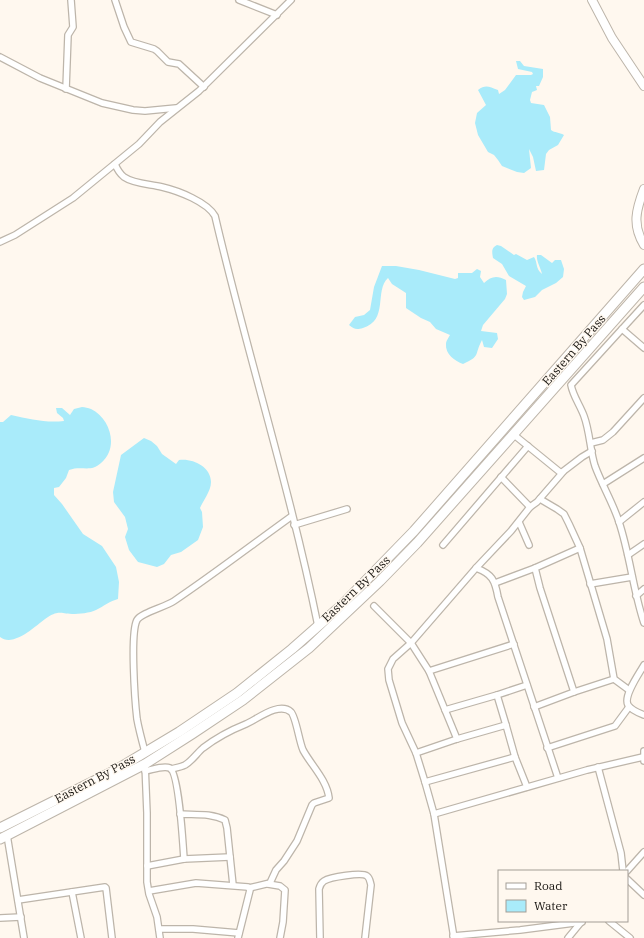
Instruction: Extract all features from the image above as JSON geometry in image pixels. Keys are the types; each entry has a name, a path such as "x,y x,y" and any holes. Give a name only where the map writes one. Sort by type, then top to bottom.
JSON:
{"main road":[{"name":"Eastern By Pass","path":"0,828 114,771 179,732 237,693 266,671 342,605 414,531 643,273"},
{"name":"Eastern By Pass","path":"4,837 145,768 243,700 309,648 375,586 417,543 644,287"}],"street":[{"path":"66,89 68,35 73,27 71,0"},
{"path":"115,0 124,27 132,42 154,49 168,62 179,64 204,87"},
{"path":"239,0 277,15"},
{"path":"0,242 73,198 140,144 160,122 204,87 291,0"},
{"path":"592,0 612,38 644,86"},
{"path":"0,58 40,78 102,102 132,110 145,111 178,108"},
{"path":"115,164 118,171 124,177 134,181 163,187 185,196 206,205 211,209 215,216 307,574 318,626"},
{"path":"644,189 639,203 636,221 638,235 644,245"},
{"path":"644,305 571,385 572,393 580,405 584,417 596,468 619,522 628,555 636,596 644,623"},
{"path":"622,329 644,348"},
{"path":"591,444 603,440 613,432 644,398"},
{"path":"513,434 559,472 563,472"},
{"path":"443,545 528,446"},
{"path":"575,922 454,937 434,814 416,753 402,723 389,680 388,669 393,659 411,643 476,568 563,472 592,451"},
{"path":"603,484 644,458"},
{"path":"501,476 530,508"},
{"path":"540,498 564,514 580,548 607,639 614,679 629,690"},
{"path":"619,522 644,502"},
{"path":"294,525 347,509"},
{"path":"145,752 137,720 135,690 133,642 138,618 142,615 167,606 292,516"},
{"path":"519,522 529,545"},
{"path":"628,555 644,544"},
{"path":"495,583 535,568 580,548"},
{"path":"476,568 485,571 495,583 498,597 558,778"},
{"path":"535,568 540,588 574,692"},
{"path":"590,584 632,577"},
{"path":"636,596 644,589"},
{"path":"374,606 411,643 429,671 457,739"},
{"path":"429,671 514,644"},
{"path":"644,665 629,690 627,699 629,707 644,715"},
{"path":"637,677 644,680"},
{"path":"534,707 614,679"},
{"path":"445,710 527,685"},
{"path":"497,695 515,756 527,787"},
{"path":"547,748 615,726 629,707"},
{"path":"160,938 149,891 145,768 165,767 171,769 186,764 209,744 236,728 247,724 258,716 285,709 290,711 293,715 303,750 325,784 329,798 318,801 312,805 297,841 268,884"},
{"path":"416,753 506,725"},
{"path":"434,814 598,767 644,759 644,751"},
{"path":"425,782 515,756"},
{"path":"598,767 621,853 623,870"},
{"path":"171,769 175,778 184,859"},
{"path":"180,814 218,816 225,820 228,828 232,885"},
{"path":"4,837 18,900 24,938"},
{"path":"628,870 644,852"},
{"path":"147,866 184,859 230,857"},
{"path":"320,938 320,884 325,880 335,877 362,874 367,875 370,879 371,885 365,938"},
{"path":"628,880 644,895"},
{"path":"149,891 196,883 232,885 249,888 268,884 280,886 285,890 283,922 280,938"},
{"path":"18,900 106,888 112,938"},
{"path":"159,929 193,929 239,935 250,890 249,888"},
{"path":"72,892 81,938"},
{"path":"0,918 21,917"},
{"path":"568,938 581,922"},
{"path":"610,922 630,938"},
{"path":"520,930 521,938"}],"water":[{"path":"516,61 520,61 524,66 543,69 543,77 539,86 536,86 537,90 532,92 530,100 531,103 544,105 550,117 551,130 564,135 558,145 549,150 546,154 544,170 536,171 533,157 529,149 531,168 524,173 502,166 494,155 488,152 478,135 475,123 477,113 486,105 478,90 483,87 488,87 498,90 499,94 505,90 516,75 533,74 532,72 518,69"},
{"path":"497,245 514,255 516,254 527,260 534,257 538,270 542,274 537,260 537,255 541,255 552,263 555,260 561,260 564,269 563,277 556,283 542,290 535,297 524,300 522,297 526,286 509,276 502,264 493,258 492,252"},
{"path":"382,266 396,266 419,270 455,279 458,278 458,273 472,273 477,269 481,271 480,277 484,283 494,277 500,277 506,280 507,294 505,299 483,325 481,331 497,333 498,339 492,348 484,347 482,340 475,357 463,364 451,357 446,348 446,342 450,335 436,329 430,322 406,308 406,293 392,284 388,278 382,290 379,312 376,319 371,324 363,328 357,329 349,325 355,317 364,315 370,310 374,287"},
{"path":"82,407 91,409 104,420 110,434 110,450 107,457 93,468 78,468 69,470 66,478 59,487 54,488 54,495 83,534 102,546 116,567 119,582 118,599 91,612 55,614 48,617 18,638 6,640 0,637 0,422 3,422 11,415 44,421 64,421 63,418 57,413 56,408 62,408 70,415 74,409"},
{"path":"144,438 151,441 157,446 162,454 176,464 179,460 190,460 205,468 211,482 200,508 202,512 203,527 198,540 181,552 171,555 164,564 157,567 138,562 129,550 125,537 128,529 125,517 114,502 113,492 121,455"}]}
